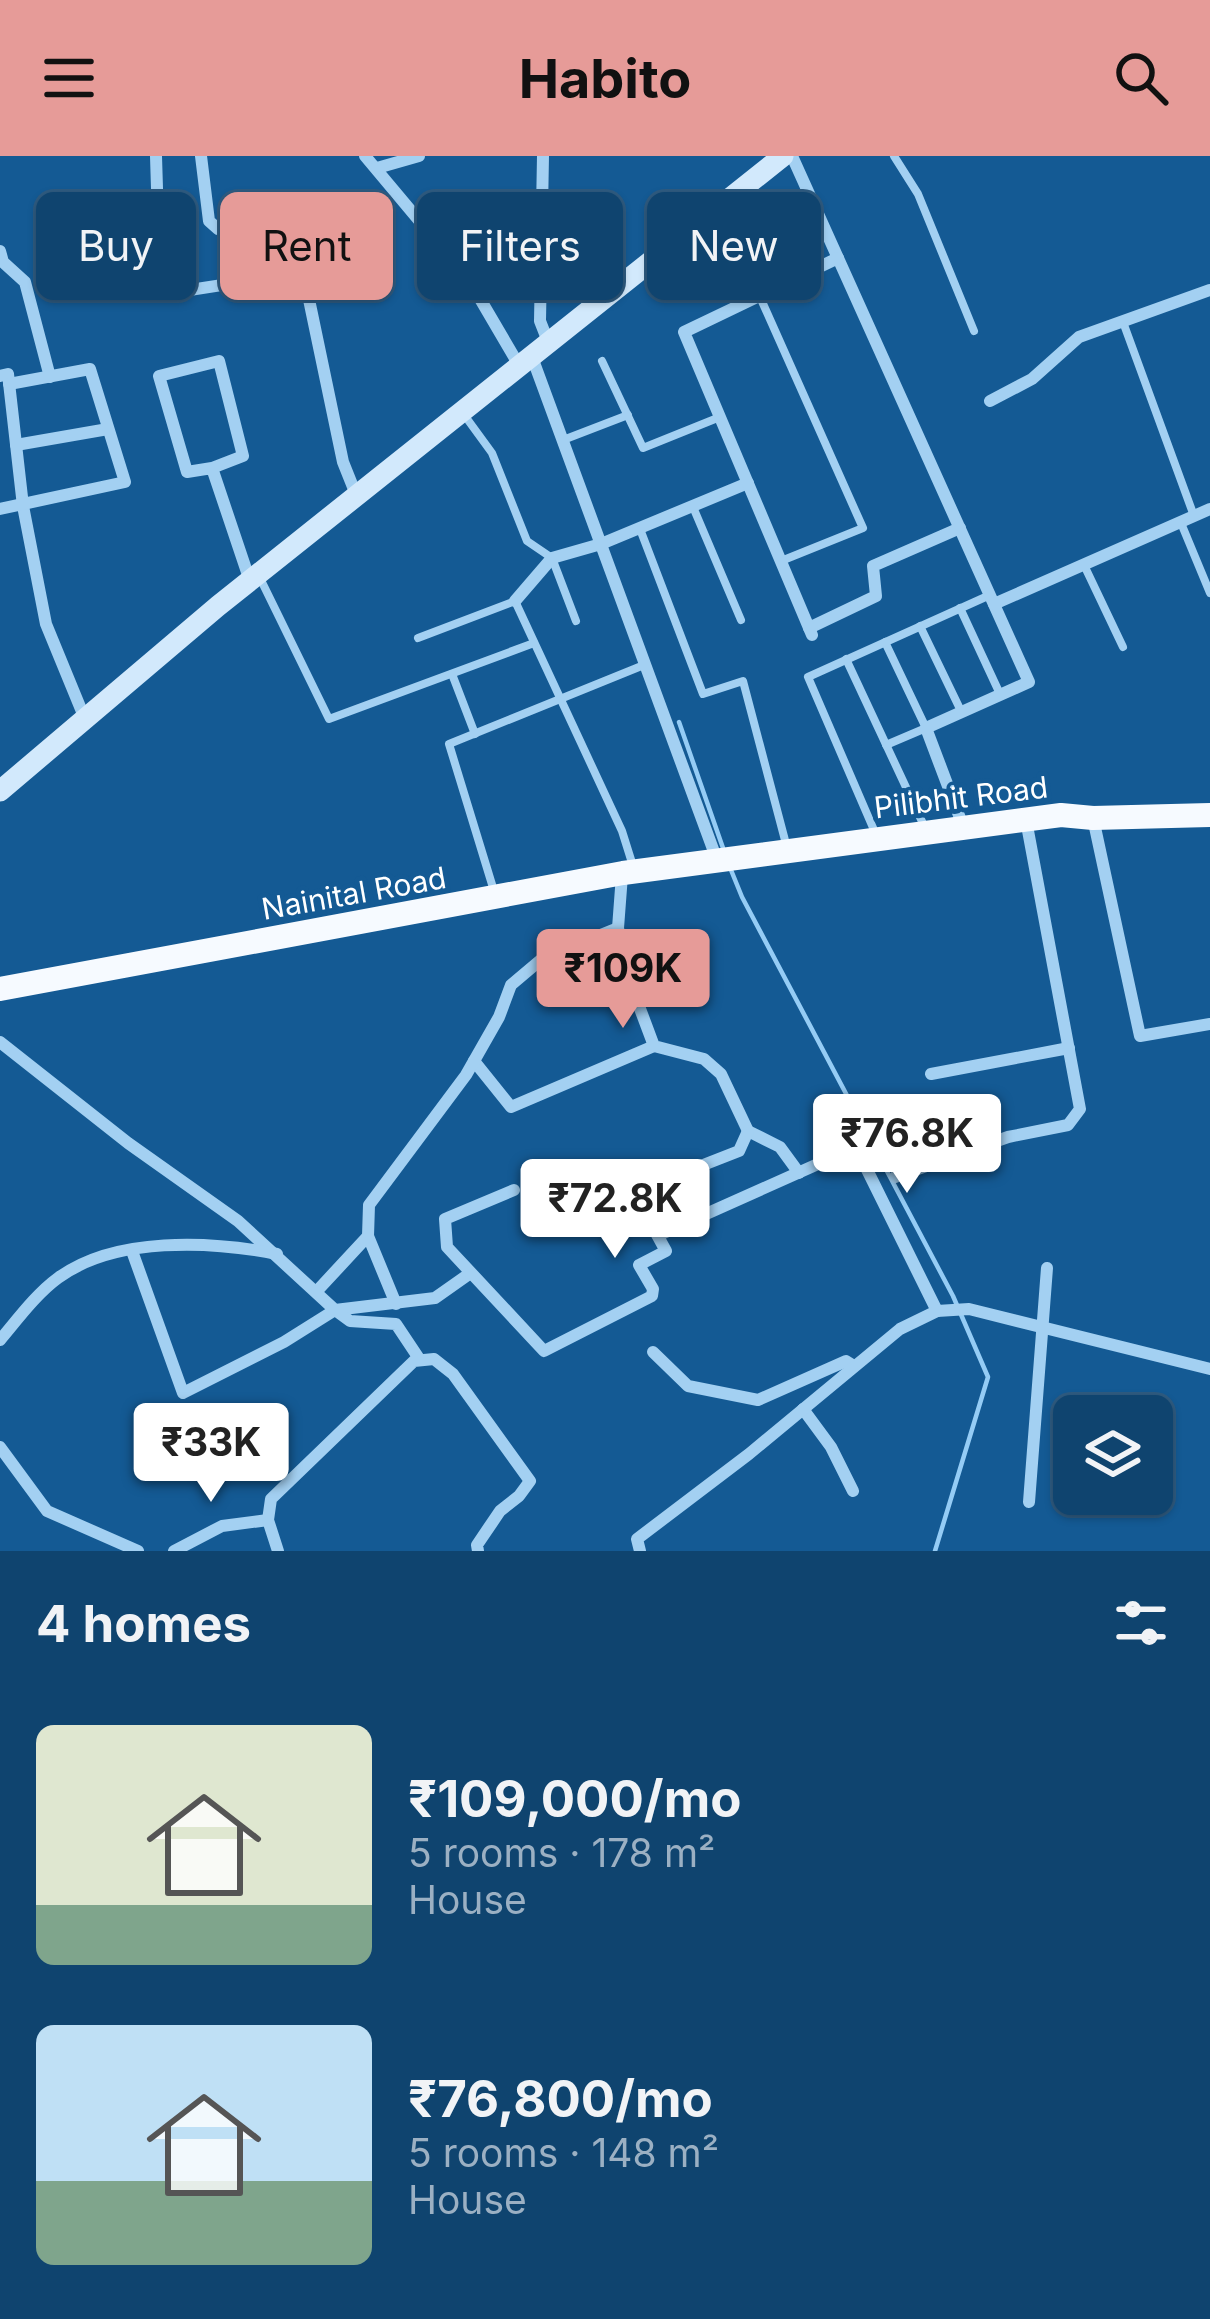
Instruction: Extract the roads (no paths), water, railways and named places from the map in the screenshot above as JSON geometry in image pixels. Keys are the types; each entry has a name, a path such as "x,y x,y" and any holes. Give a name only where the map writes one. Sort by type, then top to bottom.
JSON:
{"highway":[{"name":"Pilibhit Road","path":"724,860 1061,814 1094,818 1210,815"},
{"name":"Nainital Road","path":"0,988 629,873 724,860"}],"main road":[{"path":"0,791 255,578 788,156"}],"street":[{"path":"156,156 160,286 164,294 220,285"},
{"path":"201,156 209,221 220,229"},
{"path":"365,156 534,356 645,664 724,860"},
{"path":"376,168 419,156"},
{"path":"534,356 540,321 543,156"},
{"path":"788,156 1029,682 926,728 963,826"},
{"path":"0,250 3,262 25,282 50,376"},
{"path":"821,266 838,258"},
{"path":"990,401 1032,380 1079,338 1210,290"},
{"path":"307,300 344,462 357,497"},
{"path":"752,300 684,332 810,631 875,596 873,566 960,528"},
{"path":"219,362 243,456 212,468 187,472 159,376 219,362"},
{"path":"0,509 23,506 125,482 90,369 4,380 23,506 46,624 85,719"},
{"path":"16,445 108,429"},
{"path":"212,468 255,578"},
{"path":"515,601 552,558 601,544 748,483"},
{"path":"992,599 1210,508"},
{"path":"1094,818 1140,1036 1210,1024"},
{"path":"895,1177 1008,1137 1068,1125 1080,1109 1026,819"},
{"path":"629,873 618,928 627,974 654,1046"},
{"path":"396,1304 368,1236 369,1204 474,1061 511,985 543,958 618,928"},
{"path":"0,1042 279,1255 350,1321 396,1324 420,1360"},
{"path":"474,1061 511,1107 654,1046 704,1059 721,1074 748,1131 780,1147 799,1173"},
{"path":"931,1074 1069,1048"},
{"path":"835,1103 944,1309"},
{"path":"514,1190 445,1220 447,1247 544,1351 652,1296 653,1289 639,1265 666,1251 640,1202 652,1185 739,1151 748,1131"},
{"path":"659,1235 856,1147"},
{"path":"317,1291 368,1236"},
{"path":"0,1340 56,1279 82,1264 190,1243 279,1255"},
{"path":"132,1251 183,1393 284,1342 335,1310 435,1298 469,1274"},
{"path":"1029,1502 1047,1268"},
{"path":"640,1551 637,1539 900,1329 944,1309 969,1309 1210,1369"},
{"path":"653,1352 688,1386 758,1400 846,1361 854,1366"},
{"path":"278,1551 268,1520 271,1499 414,1361 434,1359 454,1374 530,1481 500,1511 477,1545 478,1551"},
{"path":"802,1409 831,1447 853,1491"},
{"path":"0,1447 47,1511 138,1551"},
{"path":"174,1551 222,1526 268,1520"}],"lane":[{"path":"895,156 919,194 974,331"},
{"path":"762,300 863,528 781,561"},
{"path":"1123,322 1210,593"},
{"path":"602,361 644,448 720,417"},
{"path":"463,412 492,453 527,541 552,558 576,621"},
{"path":"563,440 628,415"},
{"path":"692,506 741,620"},
{"path":"639,528 703,694 742,681 788,850"},
{"path":"1084,564 1123,647"},
{"path":"255,578 329,719 534,643"},
{"path":"878,838 808,677 960,608 992,599"},
{"path":"418,638 515,601 622,830 629,873"},
{"path":"960,608 1000,695"},
{"path":"920,626 961,712"},
{"path":"885,642 926,728 886,745"},
{"path":"846,659 926,831"},
{"path":"496,899 449,744 645,664"},
{"path":"452,674 476,734"}],"waterway":[{"path":"679,722 723,848"},
{"path":"731,870 953,1296 988,1377 935,1551"}]}
